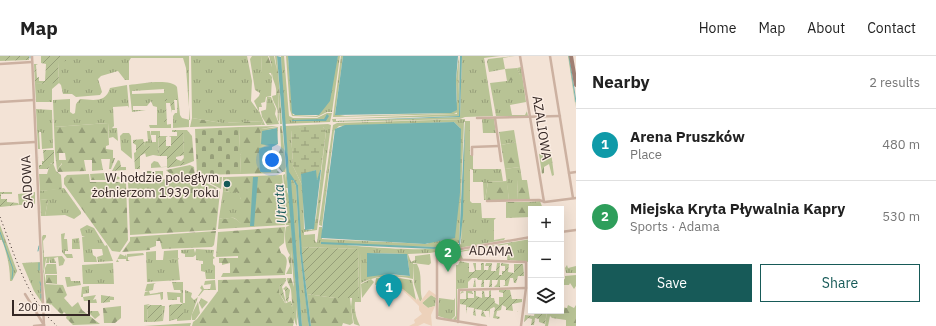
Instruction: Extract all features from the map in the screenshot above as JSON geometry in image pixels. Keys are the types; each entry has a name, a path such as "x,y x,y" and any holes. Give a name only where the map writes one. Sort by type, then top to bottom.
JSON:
{"street":[{"name":"SADOWA","path":"32,56 44,326"},
{"name":"AZALIOWA","path":"520,56 544,202"},
{"path":"487,202 539,200 544,202 574,198 550,56"},
{"path":"571,56 576,85"},
{"path":"0,64 32,62"},
{"path":"0,102 34,100"},
{"path":"477,118 560,116"},
{"path":"495,118 501,161"},
{"path":"0,144 36,142"},
{"path":"472,155 472,146 499,146"},
{"path":"569,173 576,172"},
{"path":"564,232 576,230"},
{"path":"486,326 439,319 436,314 438,253 528,238"},
{"name":"ADAMA","path":"438,259 526,262 526,288"},
{"path":"458,322 459,290 526,288 521,326"},
{"path":"25,294 44,326"},
{"path":"34,326 44,326"}],"green space":[{"path":"0,56 29,56 29,60 0,61"},
{"path":"41,56 66,56 66,61 58,62 59,83 35,84 34,64 38,64 36,65 37,78 39,77 39,81 45,81 46,64 41,63"},
{"path":"66,56 189,56 189,107 186,68 183,58 131,58 129,61 129,80 125,80 118,71 101,76 98,79 102,92 100,95 76,97 72,94 63,94 59,83 52,89 52,102 36,102 35,84 59,82 58,62"},
{"path":"191,56 247,56 252,81 251,101 259,112 254,101 260,93 255,90 250,59 252,56 262,56 261,73 268,72 272,77 271,96 266,97 265,102 261,103 262,107 259,107 259,111 265,125 261,125 263,121 222,123 192,118"},
{"path":"262,56 268,56 272,67 272,77 271,73 261,73"},
{"path":"269,56 274,56 277,71 275,56 277,56 282,124 280,124 278,87 279,122 278,111 272,96 276,95 276,87"},
{"path":"281,56 284,56 289,116 293,118 317,118 327,113 332,113 330,122 284,124"},
{"path":"286,56 288,56 293,115 316,116 319,115 338,56 340,56 332,112 327,112 317,117 292,116 290,110"},
{"path":"341,56 343,56 335,114 345,116 451,113 457,101 456,80 459,56 458,112 454,114 333,117"},
{"path":"460,56 459,116 336,119 336,121 460,117 462,56 500,56 484,58 493,116 465,117 460,119 333,122 332,119 457,114"},
{"path":"515,56 503,58 505,69 489,72 487,62 488,59"},
{"path":"569,56 576,107 575,103"},
{"path":"521,67 526,102 510,105 512,115 525,115 527,111 528,116 496,116 490,83 507,81 520,74 517,68"},
{"path":"517,68 520,74 518,79 507,81 505,69"},
{"path":"155,82 173,84 177,87 180,115 182,118 189,120 189,127 173,128 173,116 175,113 178,113 177,99 165,100 165,125 171,124 171,128 150,128 149,125 157,125 157,107 153,106 151,101 147,106 133,106 133,110 146,110 132,112 129,85","holes":["164,89 164,93 132,94 132,91"]},
{"path":"127,85 129,108 128,106 113,107 114,126 112,128 117,128 118,141 113,137 109,138 108,123 54,127 53,100 70,99 70,112 73,114 75,113 76,104 80,99 98,100 108,93 110,88"},
{"path":"267,97 271,97 276,109 266,110"},
{"path":"165,99 177,99 178,113 177,100 174,100 175,110 172,110 172,113 170,103 166,103 167,125 164,125"},
{"path":"36,109 52,110 53,148 42,149 41,132 39,132 40,149 38,149"},
{"path":"276,109 275,114 279,124 267,125 262,117 261,111"},
{"path":"192,118 222,123 263,121 261,125 190,127"},
{"path":"465,119 465,121 470,121 470,155 473,155 473,169 501,169 503,181 488,182 484,200 483,182 473,182 473,170 470,169 470,201 472,203 481,203 482,218 496,218 494,220 494,240 505,238 504,240 430,253 408,254 411,262 415,260 415,256 430,254 431,263 429,265 413,263 413,279 386,276 374,278 361,283 360,252 361,302 355,302 355,305 357,320 360,326 354,324 351,307 352,298 359,298 358,249 302,247 307,294 300,237 298,185 289,174 285,126 331,125 317,230 304,232 304,235 315,234 315,241 317,243 319,227 322,227 322,239 427,244 431,242 460,193 460,128 454,122 339,126 334,131 322,226 319,225 333,125 337,123","holes":["464,122 465,122 461,244 438,249 382,248 339,244 436,247 459,243","301,127 323,127 326,131 316,218 312,230 304,229 303,187 293,166 291,131","367,253 407,254 410,276 377,274"]},
{"path":"482,119 494,119 496,133 483,133"},
{"path":"108,123 109,145 106,146 106,149 113,150 113,158 115,158 111,169 109,169 110,159 101,159 103,170 92,171 92,160 84,160 86,171 58,172 57,170 62,164 62,160 66,160 65,153 55,153 54,127"},
{"path":"278,126 261,129 260,145 270,146 259,147 259,172 271,172 272,156 277,170 280,173 241,174 240,155 242,151 240,150 239,127"},
{"path":"280,126 282,126 288,188 286,188 288,195 299,326 296,305 297,326 293,310 291,290 287,280 287,278 291,278 294,287 291,249 292,274 286,274 290,266 288,258 290,255 285,242 285,234 286,227 290,225 286,225 285,221 286,198 282,191 284,185 283,175 285,174 286,182 285,164 285,172 282,172 277,166 280,166 278,159 275,160 281,148"},
{"path":"239,127 240,149 243,151 240,155 241,174 197,175 195,129"},
{"path":"278,127 278,140 277,128 267,130 270,147 259,148 269,146 260,145 261,129"},
{"path":"301,127 323,127 326,131 321,170 318,179 316,179 316,170 301,175 303,187 293,166 291,129"},
{"path":"172,130 183,130 184,155 176,157 176,159 181,161 184,158 184,165 167,168 167,156 157,156 159,155 158,131 160,131 160,136 168,136 166,137 166,146 171,146 171,137 169,136 177,136 177,132 172,132"},
{"path":"183,130 187,130 192,136 194,161 184,165"},
{"path":"514,130 516,142 501,145 499,132"},
{"path":"147,131 150,131 152,142 156,142 156,135 151,135 151,131 158,131 159,156 153,155 146,157 145,152 150,145 145,147 144,142 148,141"},
{"path":"123,133 129,133 131,136 132,159 121,150 120,136"},
{"path":"143,139 145,146 150,144 149,151 140,156 140,169 135,169 134,153 136,152 136,145 133,143 133,140"},
{"path":"516,142 520,167 505,169 501,145"},
{"path":"259,148 272,156 271,172 259,173"},
{"path":"38,149 39,165 42,165 42,161 44,161 43,150 54,150 54,164 51,163 48,169 39,169"},
{"path":"551,152 554,175 552,176 549,164 544,167 544,173 542,174 539,154"},
{"path":"55,153 59,153 59,160 62,160 62,163 57,170"},
{"path":"118,160 120,161 121,167 126,167 126,170 112,171"},
{"path":"154,161 158,162 161,167 180,166 151,168 151,164"},
{"path":"53,163 56,171 61,175 62,189 40,191 39,174 47,174 50,164"},
{"path":"190,165 194,167 195,177 174,177 166,170"},
{"path":"520,167 522,180 517,180 518,200 509,200 505,169"},
{"path":"147,171 163,171 163,178 147,179"},
{"path":"105,173 106,180 91,180 90,174"},
{"path":"107,173 111,173 123,179 107,180"},
{"path":"89,174 90,182 126,182 128,240 120,252 112,251 64,184 64,178 67,175"},
{"path":"282,175 283,185 281,191 285,197 283,218 285,225 218,229 219,218 232,218 241,224 241,199 237,192 231,193 228,191 226,177"},
{"path":"222,177 221,189 200,178"},
{"path":"223,177 226,177 228,191 223,191"},
{"path":"196,178 217,188 220,192 216,230 130,235 128,181"},
{"path":"290,180 293,180 296,186 300,253 309,326 302,326"},
{"path":"517,180 527,180 530,200 518,200"},
{"path":"507,181 509,200 485,200 488,182"},
{"path":"64,188 81,214 74,219 65,215 45,216 48,200 40,199 40,191"},
{"path":"223,191 237,192 239,195 242,203 241,225 233,218 219,218"},
{"path":"0,192 12,192 12,194 1,194 1,199 7,199 7,202 18,203 19,205 0,207"},
{"path":"35,192 35,204 19,205 18,194"},
{"path":"287,193 289,195 299,326 297,316"},
{"path":"40,199 48,200 45,216 41,216"},
{"path":"540,201 542,206 530,206 530,202"},
{"path":"506,202 530,202 530,206 528,206 528,217 506,218"},
{"path":"0,225 17,271 12,281 10,281 9,265 5,250 2,240 0,240"},
{"path":"87,225 94,228 105,246 107,245 113,261 98,262 97,257 103,255 102,249 92,249 93,255 96,257 97,262 84,262 82,237 85,236 82,236 80,229"},
{"path":"285,227 284,243 279,247 281,253 287,260 285,275 221,277 223,273 230,273 230,263 222,265 222,263 219,263 219,258 238,258 238,256 216,257 218,232"},
{"path":"216,231 214,245 212,247 162,249 160,241 156,241 156,246 150,248 150,250 122,252 130,241 130,237"},
{"path":"65,233 64,239 67,239 68,251 65,251 65,254 72,254 73,258 67,258 62,252 61,234"},
{"path":"43,235 46,235 43,241 44,257 62,256 65,260 63,265 59,266 58,257 54,258 56,263 50,263 49,257 49,263 46,263 47,258 46,259 44,271 46,284 44,284 42,237"},
{"path":"79,238 80,249 72,249 72,239"},
{"path":"528,240 528,262 507,260 508,244 460,252 463,259 440,258 439,256 441,254"},
{"path":"301,247 358,249 359,298 335,298 307,294"},
{"path":"194,249 195,253 196,249 214,250 213,256 215,258 213,259 213,264 215,266 215,279 206,279 205,272 201,271 201,264 203,264 203,261 196,260 196,255 193,257 185,257 185,254 181,253 181,250"},
{"path":"178,250 178,258 164,260 179,258 180,280 147,282 146,252 156,251 156,260 163,260 164,251"},
{"path":"143,253 144,255 128,257 128,260 130,261 126,261 126,259 118,259 120,254 125,256 126,254 126,258 127,254"},
{"path":"460,261 468,263 468,288 457,289 457,319 455,321 453,319 456,316 456,265 458,265"},
{"path":"40,262 42,303 34,291 22,263"},
{"path":"113,263 114,284 83,284 82,265"},
{"path":"468,263 469,272 473,272 475,271 473,263 476,263 476,270 481,270 481,263 484,263 484,270 488,270 489,266 485,266 486,263 492,263 491,271 496,271 497,263 500,263 499,275 502,275 502,271 505,271 505,266 501,266 501,263 509,264 508,272 514,273 514,264 523,264 524,276 518,276 516,283 514,283 513,278 510,278 508,286 503,286 505,285 505,280 500,280 500,287 494,287 498,280 492,280 492,287 489,287 490,280 484,280 484,287 481,287 482,280 478,280 477,278 472,278 468,282"},
{"path":"47,264 56,264 57,274 45,274"},
{"path":"413,264 417,264 420,272 422,299 420,302 414,284"},
{"path":"567,265 568,268 576,266 576,273 566,273 565,268"},
{"path":"46,275 57,275 57,284 46,283"},
{"path":"576,275 576,286 574,289 570,283 569,285 564,285 565,276"},
{"path":"65,277 70,277 71,281 80,281 81,285 67,287"},
{"path":"395,277 375,285 376,278"},
{"path":"286,278 285,282 280,285 279,293 285,303 291,304 293,310 293,326 192,326 193,322 197,319 218,291 218,280"},
{"path":"399,278 412,280 416,300 399,287 377,286"},
{"path":"475,278 476,287 473,287"},
{"path":"371,279 374,282 362,298 361,284"},
{"path":"215,280 216,290 204,290 198,296 202,290 200,288 202,285 204,289 210,289 211,284 204,285 205,281"},
{"path":"172,282 183,282 183,303 185,303 185,290 192,293 191,297 194,300 198,297 191,320 177,321 177,319 169,321 169,306 183,318 183,304 180,302 180,297 177,297 177,300 168,300 167,292 181,293 180,290 174,290"},
{"path":"285,282 282,287 286,303 291,301 294,310 294,326 291,304 287,305 279,293 280,285"},
{"path":"156,283 154,284 153,290 145,291 147,284"},
{"path":"44,284 63,285 67,295 64,298 72,307 78,302 82,310 100,324 73,325 66,318 67,315 64,312 62,315 51,304 47,308"},
{"path":"89,286 89,293 83,294 83,297 81,297 82,287"},
{"path":"286,286 290,290 288,302 286,301 285,290 283,289"},
{"path":"491,290 491,298 494,298 495,303 499,305 499,297 503,297 503,293 499,292 499,290 510,290 512,299 522,299 522,302 512,304 513,311 506,310 506,307 502,305 501,310 497,311 496,316 500,317 499,319 493,318 494,307 490,309 489,318 489,311 483,311 486,317 481,316 482,310 475,309 476,316 473,315 474,308 467,307 466,314 466,305 460,304 460,299 466,299 466,291 472,291 473,294 468,293 468,298 474,298 474,291 476,291 476,296 482,298 482,291 484,291 485,297 489,297 489,291"},
{"path":"149,291 150,294 163,292 163,299 161,300 160,294 144,296 145,292"},
{"path":"307,294 335,298 350,298 353,323 350,325 343,323 342,326 311,326"},
{"path":"96,295 93,300 96,299 97,303 88,303 88,301 84,301 83,297"},
{"path":"101,295 114,297 114,300 101,303"},
{"path":"431,295 436,298 435,306 428,308 422,303"},
{"path":"201,298 208,302 202,309 199,303"},
{"path":"439,298 454,300 455,298 455,316 451,320 438,316"},
{"path":"198,302 200,313 195,320 192,320 192,314"},
{"path":"150,304 147,306 148,321 163,321 144,322 144,305"},
{"path":"183,304 183,318 171,319 169,305"},
{"path":"162,305 163,321 148,322 147,306"},
{"path":"568,305 574,308 576,305 576,326 566,326 566,320 552,318 550,316 548,326 545,326 547,314 564,314 564,308 567,308"},
{"path":"121,306 121,318 115,323 104,323 103,308"},
{"path":"162,306 165,306 163,321"},
{"path":"87,311 98,311 100,315 95,319"},
{"path":"534,314 547,314 545,324 539,322 539,319 535,318 534,325 531,325 532,319 528,318 524,322 525,315 534,316"},
{"path":"191,323 190,326 144,326"}],"shaded area":[{"path":"395,286 403,289 416,300 418,298 420,302 429,290 436,295 436,298 431,295 422,303 428,308 435,306 431,315 432,326 424,323 418,326 409,326 415,323 414,320 422,314 419,310 419,306 403,291 394,288"}],"water":[{"path":"277,56 281,57 289,172 298,185 302,254 311,326 309,326 308,321 300,253 296,186 293,180 291,180 302,326 299,326"},
{"path":"288,56 338,56 330,101 319,115 295,115 292,113"},
{"path":"343,56 458,56 456,80 457,110 451,113 335,115"},
{"path":"460,56 462,56 460,117 335,121 459,116"},
{"path":"327,114 329,116 326,121 292,121 324,119"},
{"path":"465,121 463,215 460,245 434,249 321,244 321,242 436,247 459,244"},
{"path":"454,122 461,129 460,193 455,238 425,244 321,238 335,129 345,125"},
{"path":"277,128 278,144 272,147 271,172 260,172 259,148 270,146 261,144 262,131"},
{"path":"316,170 317,180 321,170 314,229 305,230 301,174"},
{"path":"253,177 258,177 254,226 250,226"},
{"path":"367,253 407,254 410,276 389,274 367,277"}],"waterway":[{"path":"569,56 576,102"},
{"path":"0,232 13,269 12,279"},
{"path":"38,251 39,246"},
{"path":"39,263 39,270"},
{"path":"40,282 41,286"}],"railway":[{"path":"0,217 16,261 29,289 46,315 57,326"}],"place":[{"name":"W hołdzie poległym żołnierzom 1939 roku","path":"227,184"},
{"name":"Miejska Kryta Pływalnia Kapry","path":"448,272"},
{"name":"Arena Pruszków","path":"389,307"}],"water label":[{"name":"Utrata","path":"280,204"}]}
